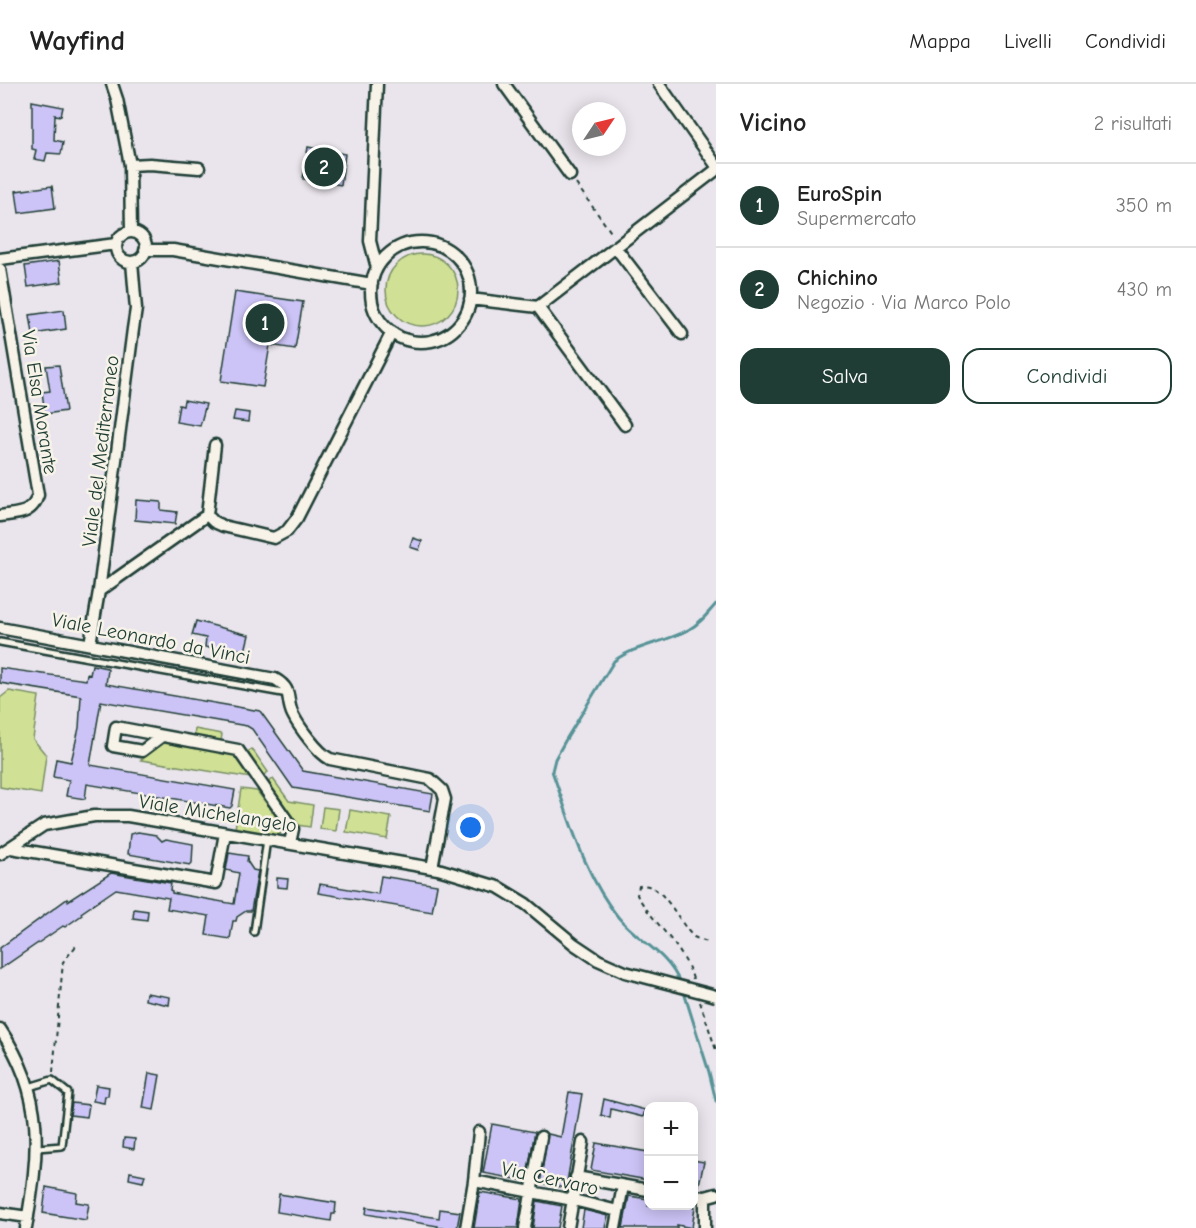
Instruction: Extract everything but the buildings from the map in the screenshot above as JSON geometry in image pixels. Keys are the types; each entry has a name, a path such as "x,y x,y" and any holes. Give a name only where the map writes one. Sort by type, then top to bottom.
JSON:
{"street":[{"path":"112,84 130,165 131,232"},
{"path":"377,84 370,241 377,268"},
{"path":"504,84 570,175"},
{"path":"659,84 716,165"},
{"path":"130,165 150,164 199,168"},
{"path":"470,299 538,307 716,170"},
{"path":"131,232 141,236 146,244 141,258 132,262 123,260 116,249 121,235 131,232"},
{"path":"414,242 429,242 444,247 456,256 465,269 470,284 470,299 466,313 458,325 447,334 434,340 405,339 382,323 375,311 371,297 377,268 386,256 399,247 414,242"},
{"path":"0,259 116,244"},
{"path":"618,246 682,334"},
{"path":"145,250 173,250 372,284"},
{"name":"Viale del Mediterraneo","path":"90,644 136,309 132,262"},
{"name":"Via Elsa Morante","path":"0,269 38,495 35,505 26,512 0,516"},
{"path":"538,307 625,425"},
{"path":"207,515 223,526 273,537 287,531 297,518 392,332"},
{"path":"99,591 207,515 215,445"},
{"name":"Viale Leonardo da Vinci","path":"0,628 275,680 284,684 288,694"},
{"path":"288,694 294,718 322,755 330,759 430,779 442,790 445,799 435,869"},
{"path":"162,736 238,750 293,829 290,843"},
{"name":"Viale Michelangelo","path":"0,854 44,825 94,816 128,816 435,869 498,887 526,904 574,944 607,964 625,972 716,996"},
{"path":"11,848 216,883 225,833"},
{"path":"0,1029 18,1057 29,1087 36,1116 37,1148 27,1222 0,1213"},
{"path":"466,1228 479,1132"},
{"path":"525,1228 541,1137"},
{"path":"568,1228 582,1142"},
{"name":"Via Cervaro","path":"576,1177 644,1189"},
{"name":"Via Cervaro","path":"474,1181 618,1211"},
{"path":"615,1228 623,1186"},
{"path":"705,1228 711,1196"}],"lane":[{"name":"Viale Leonardo da Vinci","path":"0,642 288,694"},
{"path":"254,932 267,839"},
{"path":"29,1087 52,1080 68,1093 62,1146 37,1148"}],"path":[{"path":"570,175 618,246"},
{"path":"696,987 690,969 675,945 637,895 639,886 647,884 657,889 695,937 708,942"},
{"path":"52,1080 63,962 76,946"},
{"path":"698,996 716,1050"}],"green space":[{"path":"429,254 448,264 456,276 458,290 456,304 448,316 436,324 415,326 396,316 388,304 386,283 396,264 408,256"},
{"path":"9,691 39,696 33,739 46,755 41,794 0,787 0,698"},
{"path":"195,729 222,734 221,741 194,737"},
{"path":"164,743 235,755 251,778 141,760"},
{"path":"252,749 268,772 262,776 246,753"},
{"path":"273,779 289,801 313,805 310,827 297,825 267,783"},
{"path":"241,789 257,791 281,823 281,833 276,837 235,829"},
{"path":"323,807 339,809 336,831 320,829"},
{"path":"350,810 391,817 387,839 346,832"}],"waterway":[{"path":"680,983 668,963 626,925 606,901 579,847 552,771 555,759 565,741 614,661 631,651 692,628 716,604"},
{"path":"683,989 716,1101"}],"place":[{"name":"Chichino","path":"324,167"},
{"name":"EuroSpin","path":"265,323"}]}
